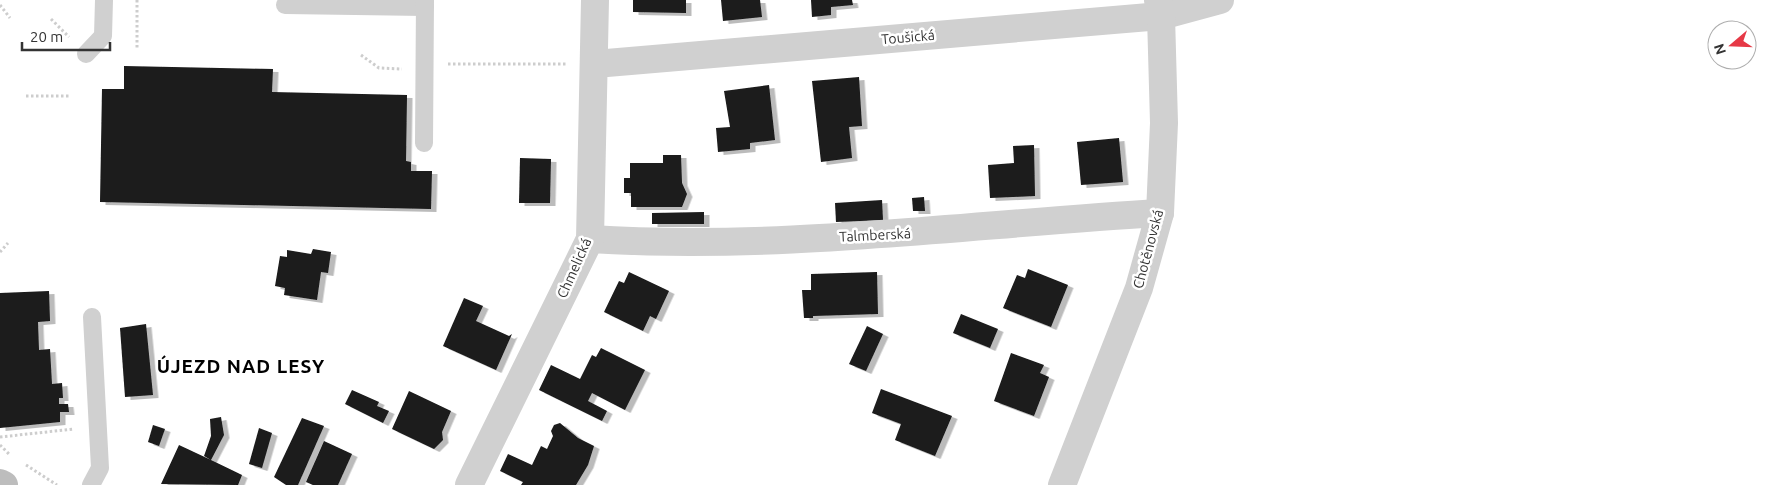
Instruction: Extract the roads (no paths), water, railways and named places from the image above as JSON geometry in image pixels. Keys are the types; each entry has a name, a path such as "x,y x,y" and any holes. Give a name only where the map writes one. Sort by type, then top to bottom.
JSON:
{"street":[{"name":"Chmelická","path":"469,485 590,239 595,0"},
{"name":"Toušická","path":"595,64 1159,8 1220,0"},
{"name":"Chotěnovská","path":"1062,485 1139,288 1160,213 1164,123 1159,8"},
{"name":"Talmberská","path":"590,239 645,242 890,235 1160,213"},
{"path":"0,483 4,485"}],"lane":[{"path":"86,54 103,36 104,0"},
{"path":"285,5 425,3 424,143"},
{"path":"92,317 100,468 92,485"}],"district":[{"name":"ÚJEZD NAD LESY","path":"241,366"}]}
